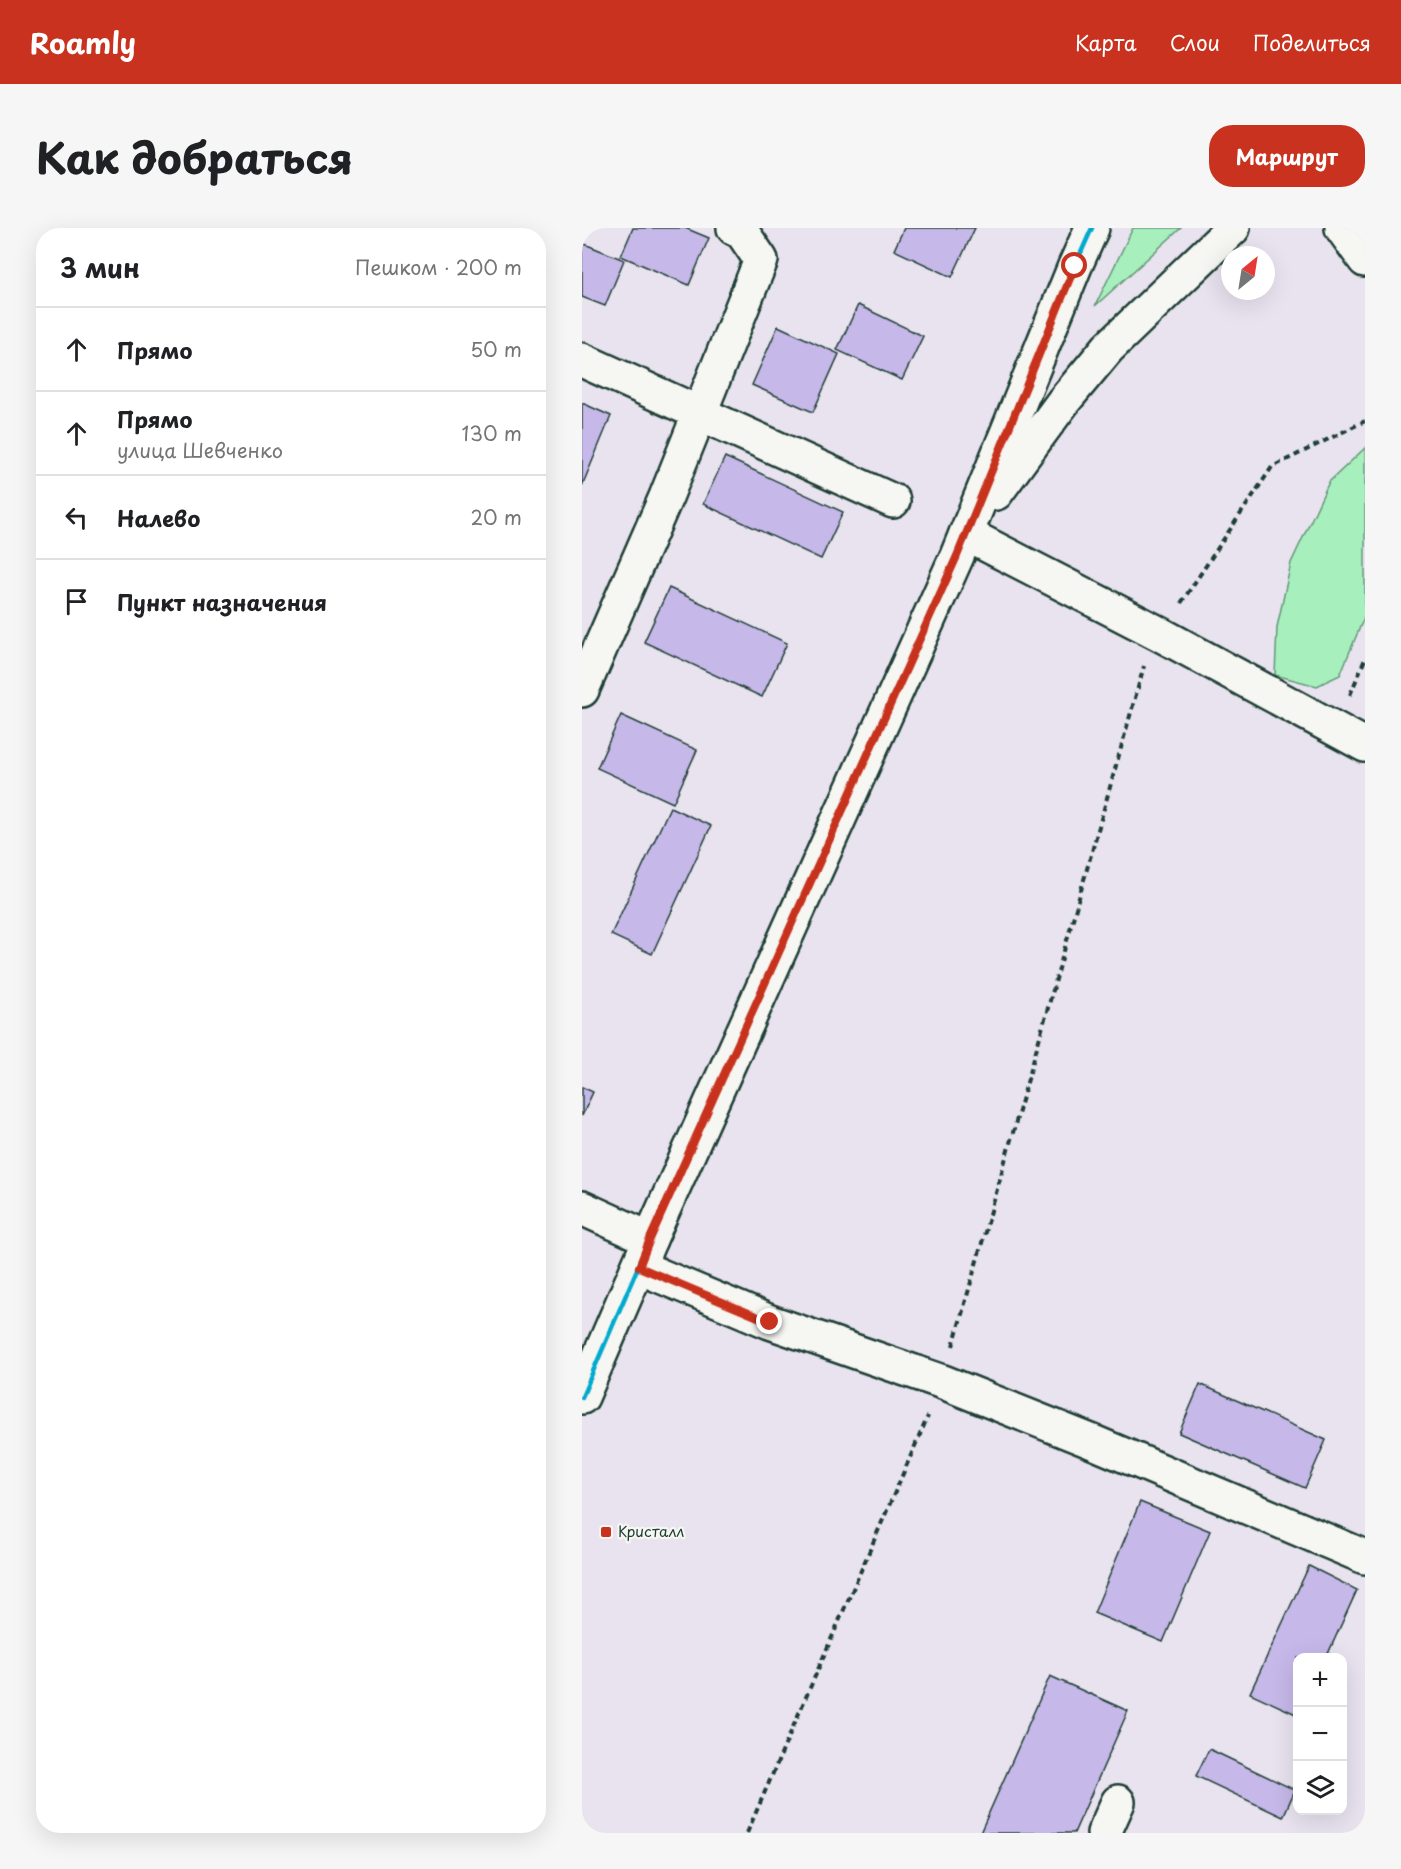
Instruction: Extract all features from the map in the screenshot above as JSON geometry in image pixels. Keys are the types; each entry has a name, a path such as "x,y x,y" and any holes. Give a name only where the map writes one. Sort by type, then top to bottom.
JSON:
{"street":[{"path":"582,690 666,497 761,260 742,232 734,228"},
{"path":"582,1397 644,1253 966,534 1092,228"},
{"path":"966,534 1063,402 1108,348 1233,228"},
{"path":"1342,228 1365,260"},
{"path":"582,360 893,501"},
{"path":"966,534 1160,634 1365,745"},
{"path":"582,1208 644,1253 770,1322 943,1382 1093,1442 1365,1557"},
{"path":"1104,1833 1118,1802"}],"path":[{"path":"747,1833 943,1382 1142,669 1160,634 1272,467 1365,422"}],"green space":[{"path":"1133,228 1181,228 1095,306"},
{"path":"1365,448 1365,615 1340,675 1317,686 1275,675 1277,627 1291,563 1329,482"}],"building":[{"path":"633,228 685,228 709,238 689,285 621,256"},
{"path":"904,228 975,228 952,277 894,250"},
{"path":"582,243 624,260 605,306 582,297"},
{"path":"858,305 923,336 902,380 837,350"},
{"path":"778,326 839,354 813,412 752,385"},
{"path":"582,403 611,416 582,486"},
{"path":"725,457 843,512 821,559 703,504"},
{"path":"669,588 787,643 762,697 644,642"},
{"path":"621,715 697,750 673,803 597,768"},
{"path":"670,807 711,826 652,954 611,935"},
{"path":"582,1087 593,1092 582,1116"},
{"path":"1200,1384 1326,1440 1305,1488 1179,1433"},
{"path":"1140,1502 1210,1531 1163,1642 1094,1613"},
{"path":"1309,1566 1357,1590 1328,1653 1293,1653 1293,1713 1250,1693"},
{"path":"1050,1676 1128,1711 1074,1833 980,1833"},
{"path":"1209,1749 1293,1789 1293,1794 1283,1817 1196,1776"}],"transit line":[{"path":"582,1397 650,1239 957,556 1092,228"}],"place":[{"name":"Кристалл","path":"606,1532"}],"route":[{"path":"770,1322 639,1267 957,556 1075,266"}]}
